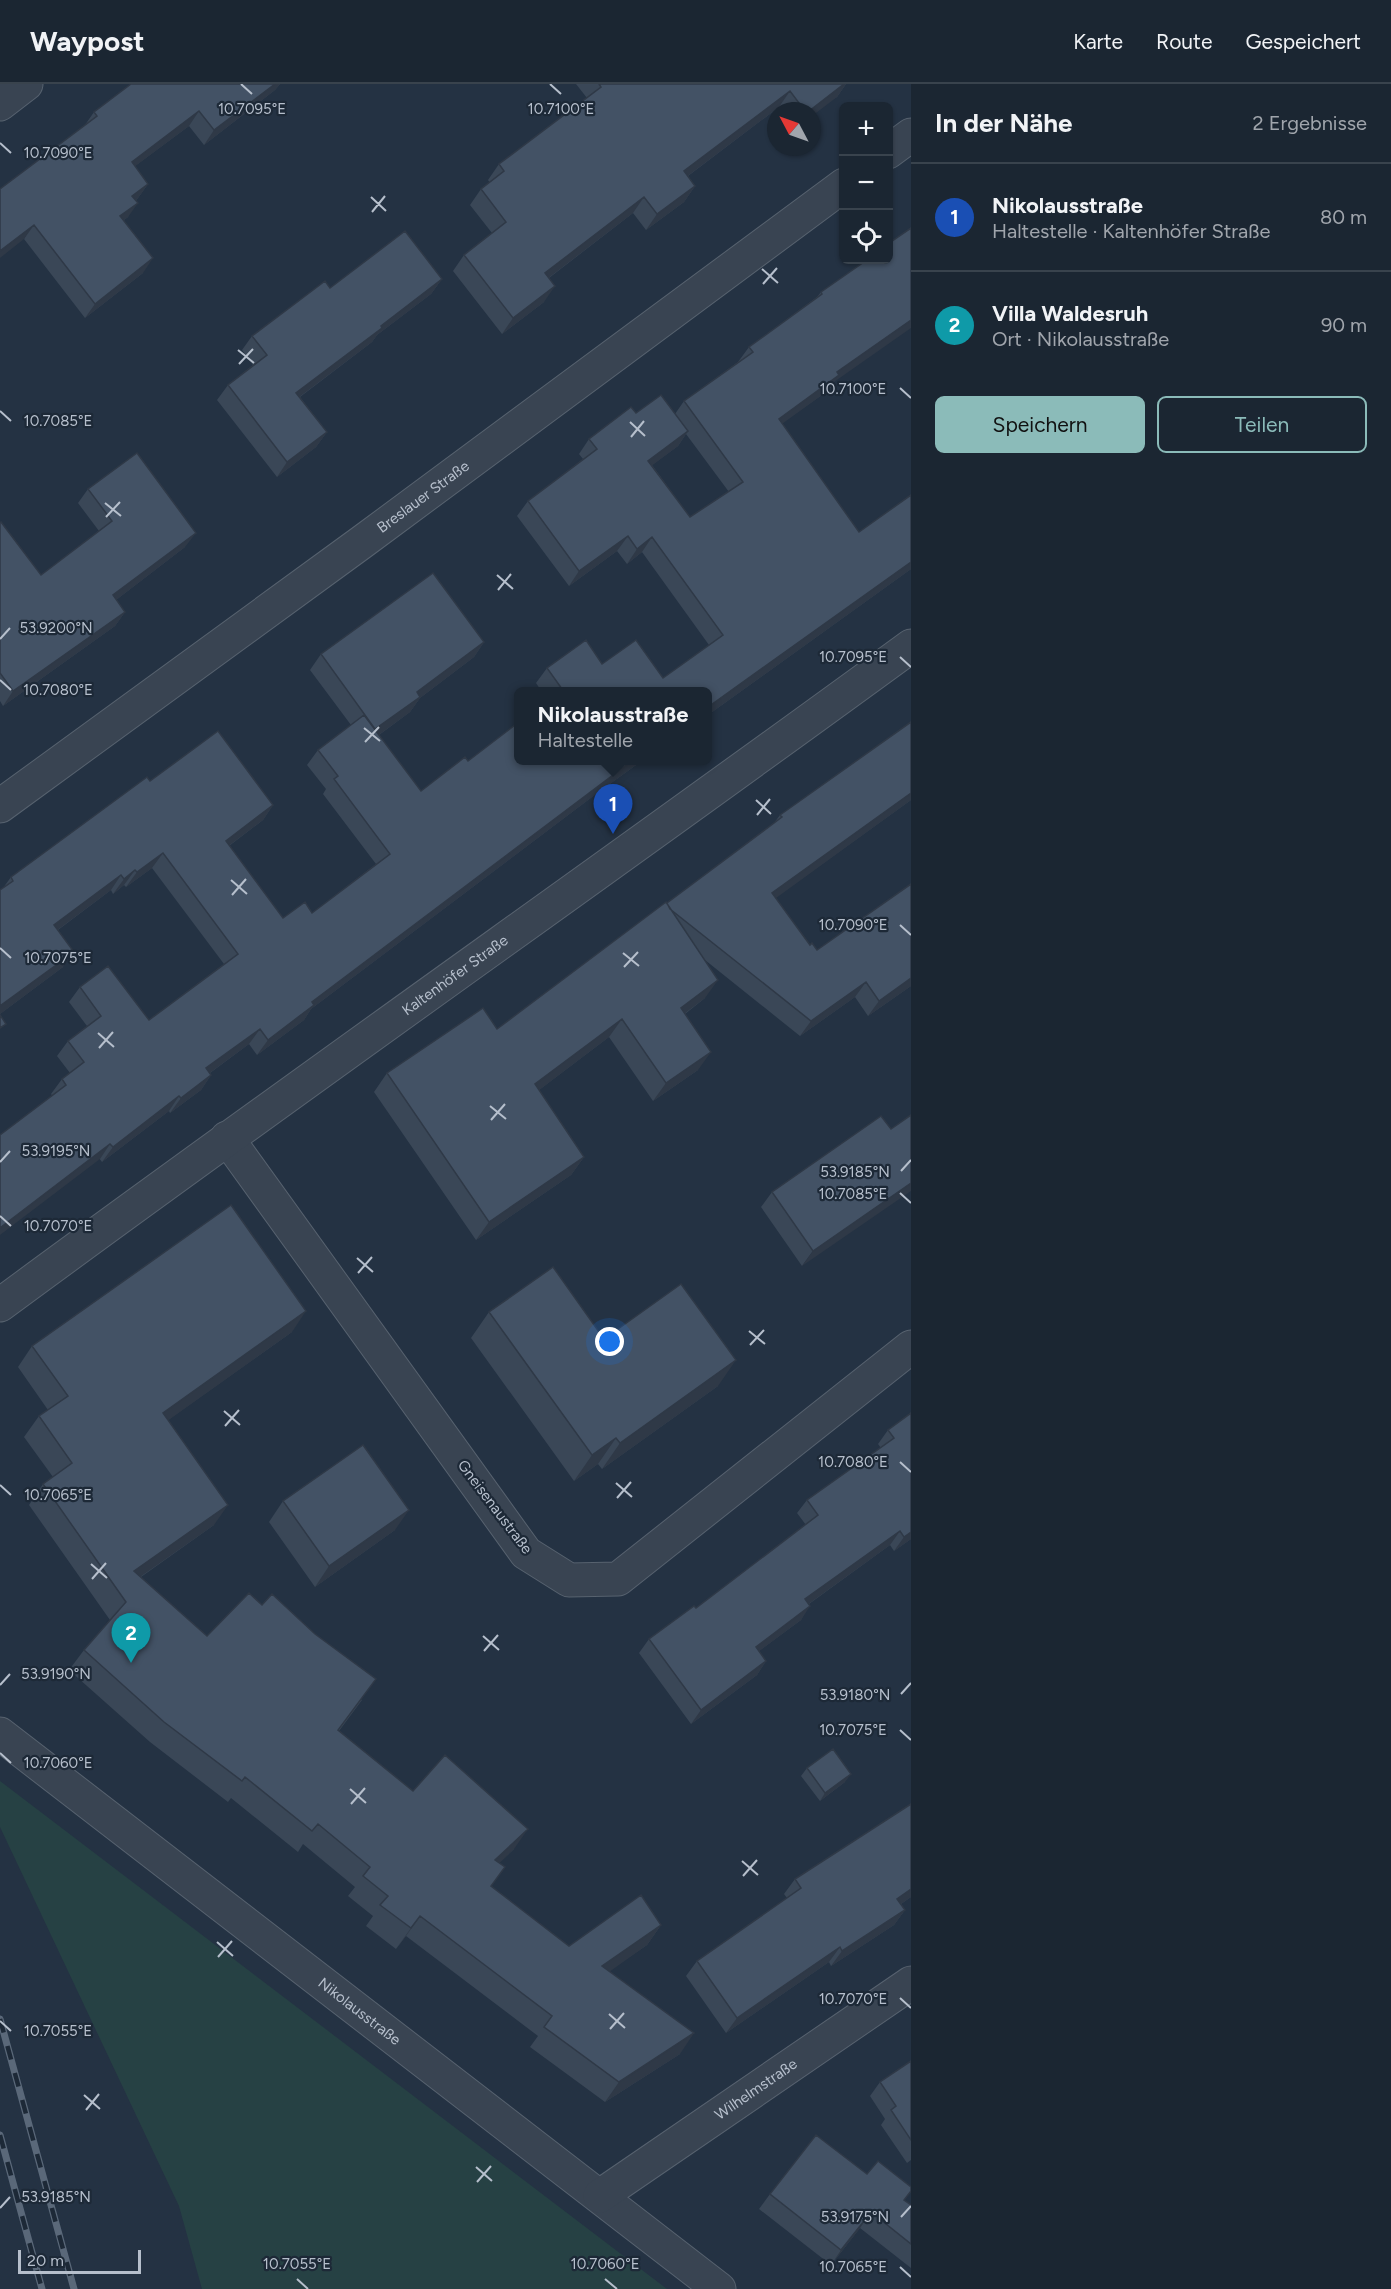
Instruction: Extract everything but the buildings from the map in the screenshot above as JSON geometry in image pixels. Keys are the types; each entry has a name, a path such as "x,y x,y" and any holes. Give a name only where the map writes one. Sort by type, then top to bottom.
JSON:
{"street":[{"path":"0,104 26,84"},
{"path":"893,148 911,135"},
{"name":"Breslauer Straße","path":"0,806 839,188"},
{"name":"Kaltenhöfer Straße","path":"0,1305 226,1138 625,855 911,646"},
{"name":"Gneisenaustraße","path":"226,1138 526,1553 569,1580 618,1579 911,1347"},
{"name":"Nikolausstraße","path":"0,1734 719,2289"},
{"name":"Wilhelmstraße","path":"600,2196 911,1983"}],"green space":[{"path":"0,1781 667,2289 202,2289 179,2206 0,1827"}],"railway":[{"path":"0,2019 74,2289"},
{"path":"0,2135 42,2289"}],"place":[{"name":"Nikolausstraße","path":"613,834"},
{"name":"Villa Waldesruh","path":"131,1663"}]}
